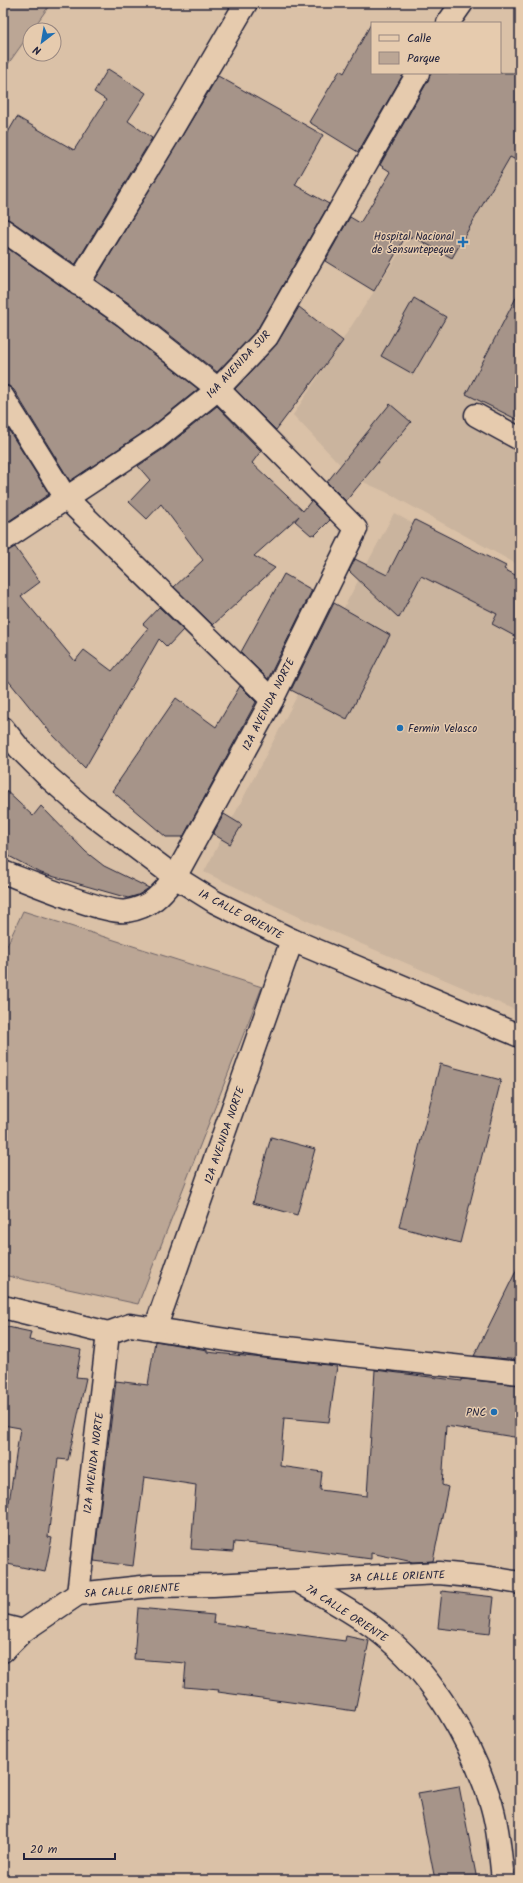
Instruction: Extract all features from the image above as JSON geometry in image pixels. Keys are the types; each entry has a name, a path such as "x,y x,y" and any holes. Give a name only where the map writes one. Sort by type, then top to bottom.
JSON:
{"street":[{"path":"78,284 168,138 246,3"},
{"path":"449,22 462,3"},
{"name":"14A AVENIDA SUR","path":"3,540 157,438 218,389 267,337 417,74"},
{"path":"3,230 125,316 218,389"},
{"name":"12A AVENIDA NORTE","path":"3,872 106,909 126,912 144,907 160,897 175,877 272,700 356,529 218,389"},
{"path":"3,398 66,498 272,700"},
{"path":"476,415 520,439"},
{"name":"1A CALLE ORIENTE","path":"3,728 19,748 48,777 82,807 175,877 214,902 292,940 520,1036"},
{"name":"12A AVENIDA NORTE","path":"155,1329 292,940"},
{"path":"3,1307 108,1333 130,1325 259,1345 520,1373"},
{"name":"12A AVENIDA NORTE","path":"78,1594 108,1333"},
{"name":"3A CALLE ORIENTE","path":"298,1581 439,1573 491,1578 520,1583"},
{"name":"5A CALLE ORIENTE","path":"3,1651 13,1628 78,1594 151,1586 298,1581"},
{"name":"7A CALLE ORIENTE","path":"298,1581 359,1618 389,1639 418,1668 456,1723 475,1762 489,1798 499,1840 503,1880"}],"shaded area":[{"name":"Hospital Nacional de Sensuntepeque","path":"520,69 520,566 386,492 352,477 293,415"},
{"name":"Fermin Velasco","path":"394,513 520,584 520,1012 310,922 204,872"}],"green space":[{"path":"3,3 51,3 38,22 22,22 22,44 3,71"},
{"path":"23,911 262,987 138,1304 3,1275 3,954"}],"building":[{"path":"371,24 371,74 403,74 358,152 309,122 340,70 344,73"},
{"path":"108,69 146,93 128,121 152,138 75,265 10,220 3,218 3,141 17,117 74,150 106,100 94,92"},
{"path":"520,73 520,162 510,157 452,258 412,236 411,239 406,236 374,291 325,261 350,217 360,223 391,172 380,165 429,79 430,74"},
{"path":"218,76 323,135 295,185 329,204 257,330 217,372 133,306 95,280"},
{"path":"3,245 118,326 198,389 150,428 70,481 14,390 9,386 3,385"},
{"path":"520,290 520,421 466,394"},
{"path":"414,298 446,317 413,374 381,356"},
{"path":"299,307 343,341 276,430 235,389 276,345"},
{"path":"390,404 411,422 346,501 327,482"},
{"path":"217,406 261,451 252,463 303,511 311,501 330,520 315,535 311,535 295,521 299,516 254,556 275,568 213,625 174,587 203,560 161,504 147,519 129,502 150,480 138,466 165,448"},
{"path":"3,421 49,494 3,525"},
{"path":"415,520 506,566 504,569 517,576 520,570 520,639 492,624 497,614 421,576 399,618 349,571 355,559 387,575"},
{"path":"15,547 40,582 21,596 75,661 84,650 112,671 148,628 143,624 159,607 183,630 167,647 159,639 85,768 50,732 3,674 3,552"},
{"path":"284,574 312,590 268,679 241,652"},
{"path":"334,603 390,635 347,719 291,690"},
{"path":"240,686 256,702 183,837 166,837 112,791 176,698 216,727"},
{"path":"3,788 33,816 41,806 86,852 104,866 149,888 138,895 128,898 41,873 3,853"},
{"path":"224,814 242,825 230,844 213,834"},
{"path":"440,1064 501,1080 460,1243 399,1227"},
{"path":"271,1137 315,1149 297,1215 253,1203"},
{"path":"520,1263 520,1360 474,1356"},
{"path":"3,1326 31,1332 29,1340 81,1350 76,1377 86,1378 68,1460 58,1459 48,1537 52,1538 45,1572 3,1563 3,1502 9,1503 20,1428 3,1425"},
{"path":"155,1341 207,1350 207,1352 337,1366 329,1422 284,1418 280,1466 322,1472 320,1490 367,1496 375,1370 462,1381 462,1379 520,1385 520,1438 446,1426 442,1485 448,1487 433,1561 413,1562 371,1553 371,1559 234,1542 233,1552 191,1549 196,1485 144,1477 133,1566 94,1561 116,1381 148,1385"},
{"path":"442,1591 494,1597 490,1634 438,1628"},
{"path":"138,1608 214,1615 213,1623 345,1641 346,1636 369,1641 355,1711 218,1692 219,1690 184,1687 186,1663 134,1659"},
{"path":"459,1786 477,1880 435,1880 418,1793"}],"place":[{"name":"Hospital Nacional de Sensuntepeque","path":"463,242"},
{"name":"Fermin Velasco","path":"400,728"},
{"name":"PNC","path":"494,1412"}]}
